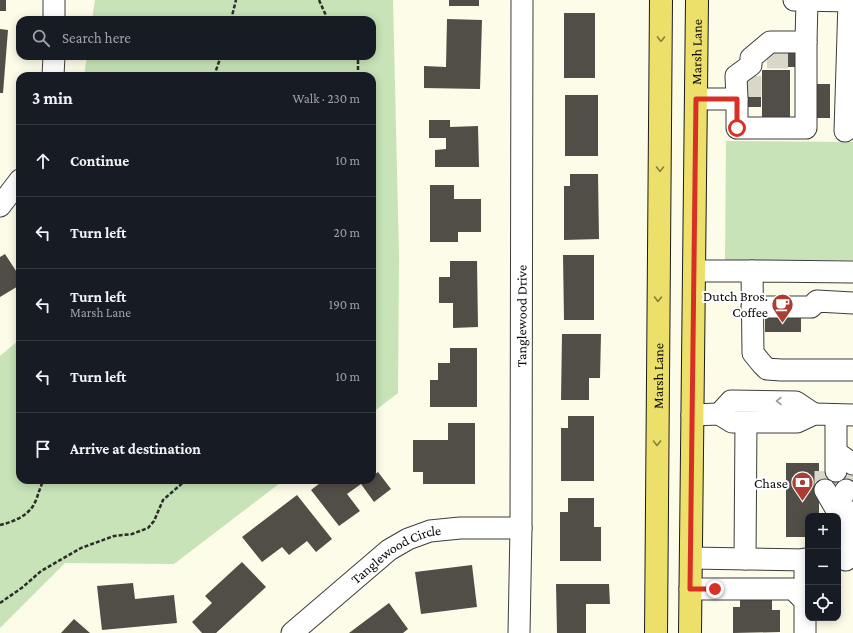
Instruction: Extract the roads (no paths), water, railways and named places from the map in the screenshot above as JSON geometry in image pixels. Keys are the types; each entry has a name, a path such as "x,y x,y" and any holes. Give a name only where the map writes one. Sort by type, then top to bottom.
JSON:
{"main road":[{"name":"Marsh Lane","path":"656,633 661,0"},
{"name":"Marsh Lane","path":"690,633 697,0"},
{"path":"657,415 692,415"}],"street":[{"path":"54,0 54,16"},
{"name":"Tanglewood Drive","path":"519,633 522,528 522,0"},
{"path":"793,0 851,1 851,30 845,131"},
{"path":"804,52 770,42 755,64 736,76 744,103 737,128 806,128 804,52 807,0"},
{"path":"52,72 54,60"},
{"path":"696,99 744,103"},
{"path":"0,206 16,185"},
{"path":"694,271 853,272"},
{"path":"752,271 753,353 767,369 853,370"},
{"path":"752,307 811,307 818,301 853,303"},
{"path":"811,307 818,315 849,316 853,319"},
{"path":"719,414 731,401 796,402 814,414"},
{"path":"692,415 719,414 732,422 797,422 814,414 845,415 840,485 846,560"},
{"path":"745,559 746,422"},
{"name":"Tanglewood Circle","path":"292,633 389,550 408,539 430,531 452,529 522,528"},
{"path":"691,558 805,560"},
{"path":"690,589 793,589 805,602"},
{"path":"805,621 805,633"}],"tunnel":[{"path":"767,58 800,58"},
{"path":"751,76 751,107"},
{"path":"825,471 825,490"},
{"path":"846,471 846,490"}],"place":[{"name":"Dutch Bros. Coffee","path":"783,324"},
{"name":"Chase","path":"803,502"}]}
